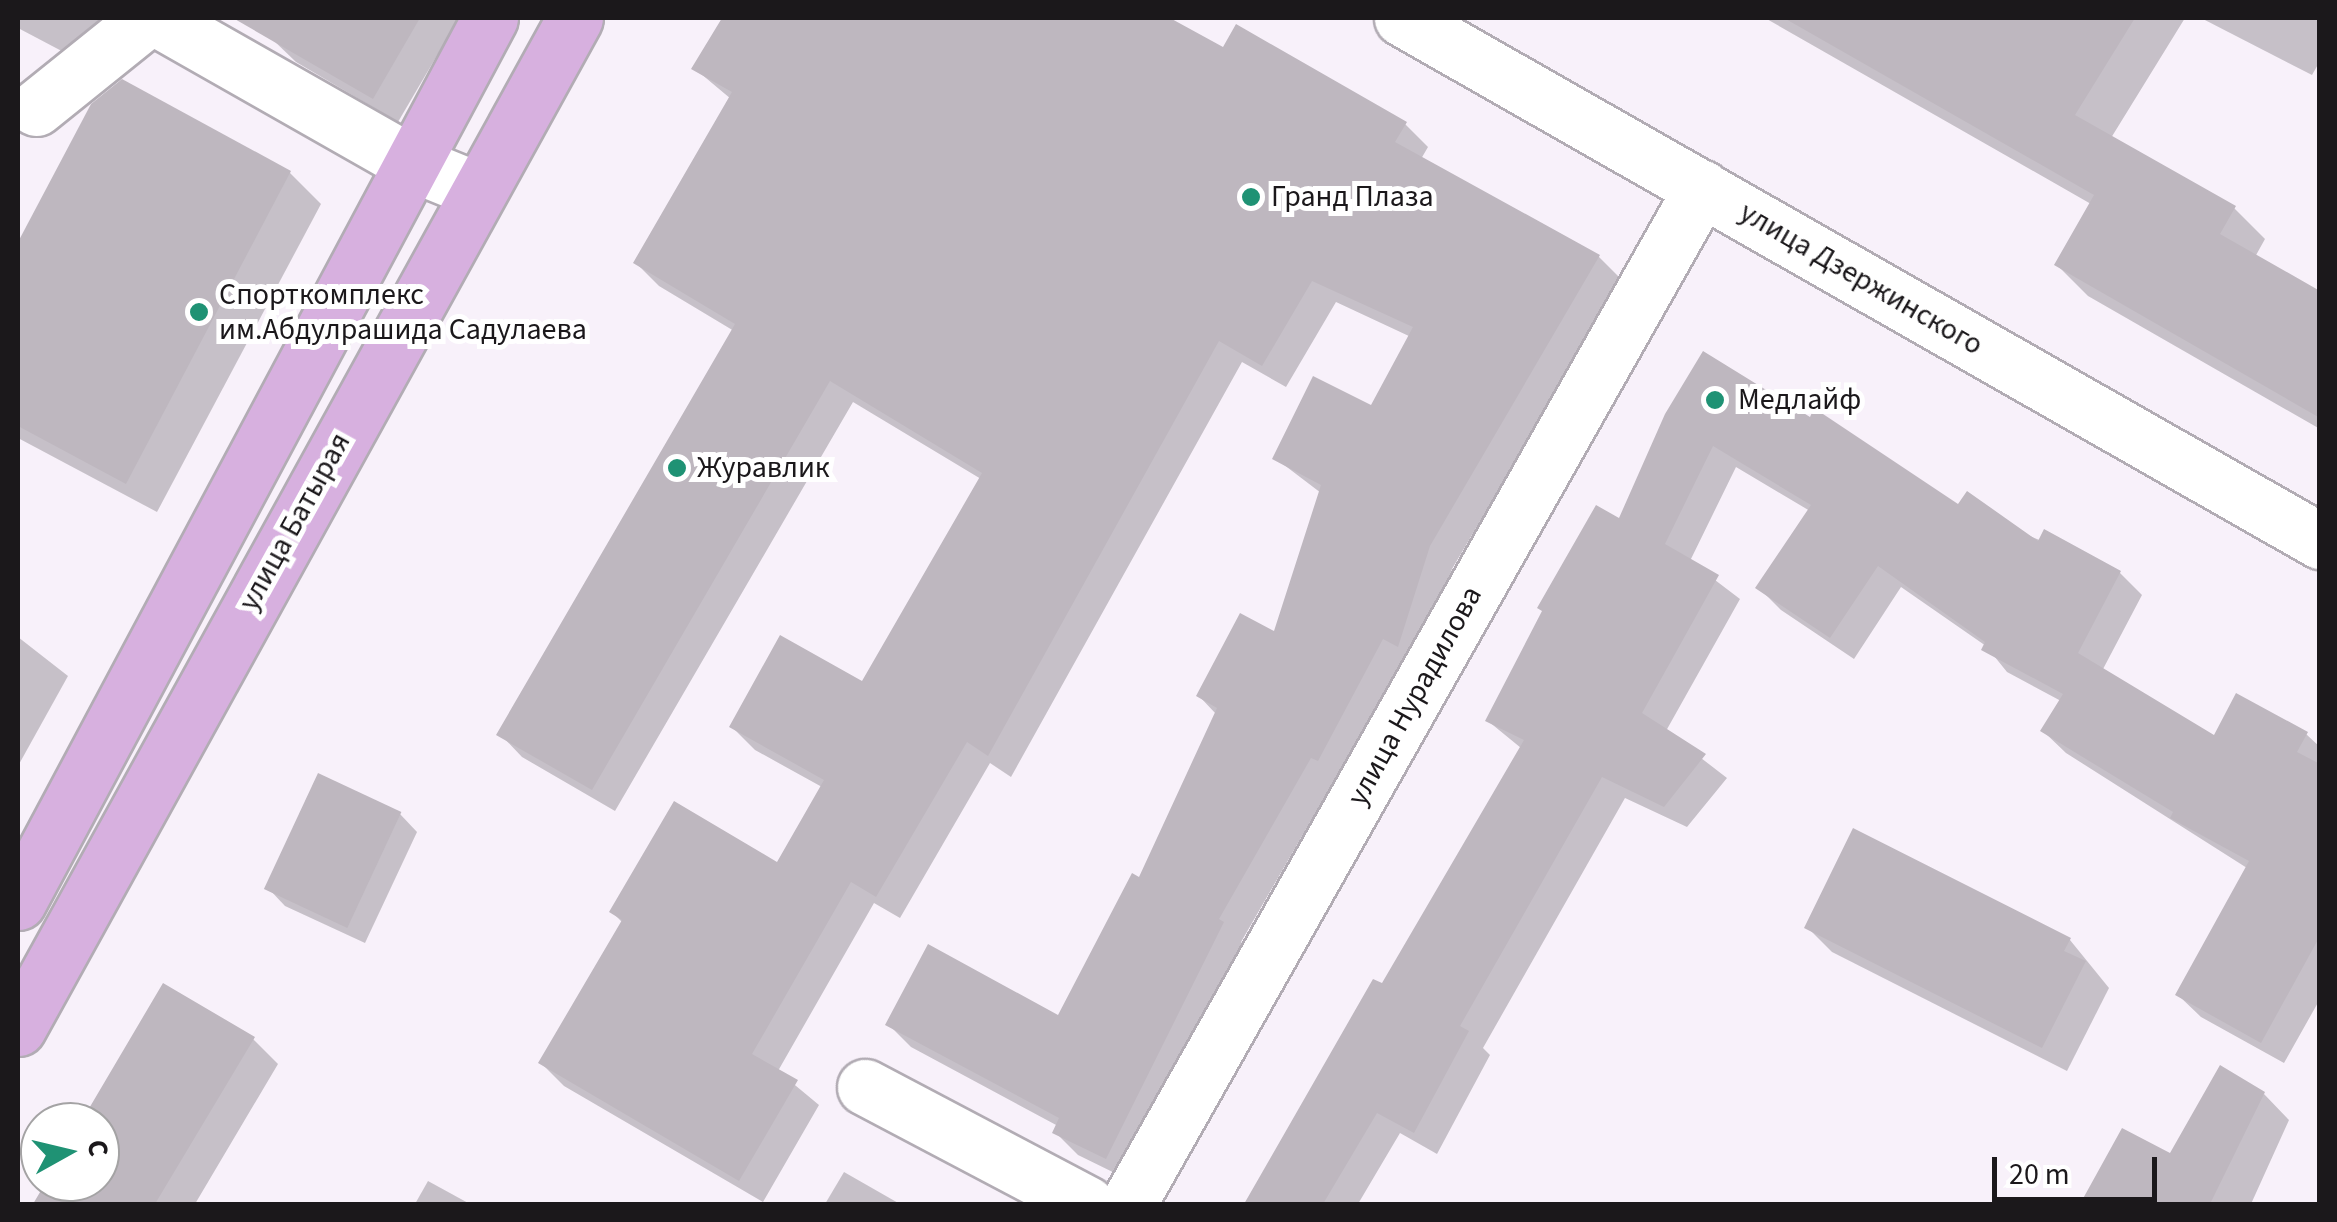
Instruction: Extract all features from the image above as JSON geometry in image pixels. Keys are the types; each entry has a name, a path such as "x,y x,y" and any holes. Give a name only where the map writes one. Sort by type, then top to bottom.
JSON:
{"main road":[{"path":"18,902 490,18"},
{"name":"улица Батырая","path":"18,1028 575,18"}],"street":[{"path":"36,108 148,18"},
{"path":"156,18 412,163 477,190"},
{"name":"улица Дзержинского","path":"1402,18 2320,541"},
{"name":"улица Нурадилова","path":"1128,1204 1702,188"},
{"path":"865,1087 1087,1204"}],"building":[{"path":"233,18 420,18 373,99"},
{"path":"722,18 1170,18 1223,47 1236,24 1407,122 1395,142 1600,255 1430,546 1398,647 1383,639 1318,761 1311,758 1219,919 1224,922 1106,1159 1052,1133 1059,1118 885,1025 928,944 1058,1015 1132,873 1139,877 1217,708 1196,696 1240,613 1274,631 1321,485 1272,459 1313,376 1371,405 1413,327 1312,281 1262,366 1219,341 988,756 967,742 876,897 851,882 752,1054 798,1080 739,1181 538,1063 622,920 609,912 674,801 777,862 824,780 729,727 780,635 862,681 982,473 830,381 592,790 496,735 735,324 633,263 732,92 691,69"},
{"path":"1784,18 2135,18 2075,115 2236,206 2220,234 2320,291 2320,418 2054,265 2094,195"},
{"path":"122,79 291,171 126,484 18,426 18,242 91,104"},
{"path":"1703,351 1810,417 1814,408 1958,504 1967,491 2038,541 2044,529 2121,571 2078,653 2214,735 2236,693 2308,732 2297,752 2320,764 2320,936 2261,1043 2175,995 2249,861 2170,818 2173,812 2040,731 2063,694 1981,650 1985,642 1878,566 1830,638 1755,588 1811,505 1713,446 1665,544 1719,575 1642,713 1706,754 1664,807 1602,777 1460,1026 1469,1031 1414,1133 1377,1113 1323,1204 1244,1204 1373,979 1382,983 1524,740 1485,721 1542,611 1537,608 1596,505 1619,518 1665,414"},
{"path":"318,773 401,812 347,928 264,889"},
{"path":"1853,828 2071,938 2064,951 2086,961 2042,1048 1804,928"},
{"path":"163,983 255,1037 155,1204 33,1204 120,1202 120,1102 93,1102"},
{"path":"2220,1065 2265,1092 2210,1204 2080,1204 2122,1128 2170,1153"}],"place":[{"name":"Гранд Плаза","path":"1251,197"},
{"name":"Спорткомплекс им.Абдулрашида Садулаева","path":"199,312"},
{"name":"Медлайф","path":"1715,400"},
{"name":"Журавлик","path":"677,468"}]}
